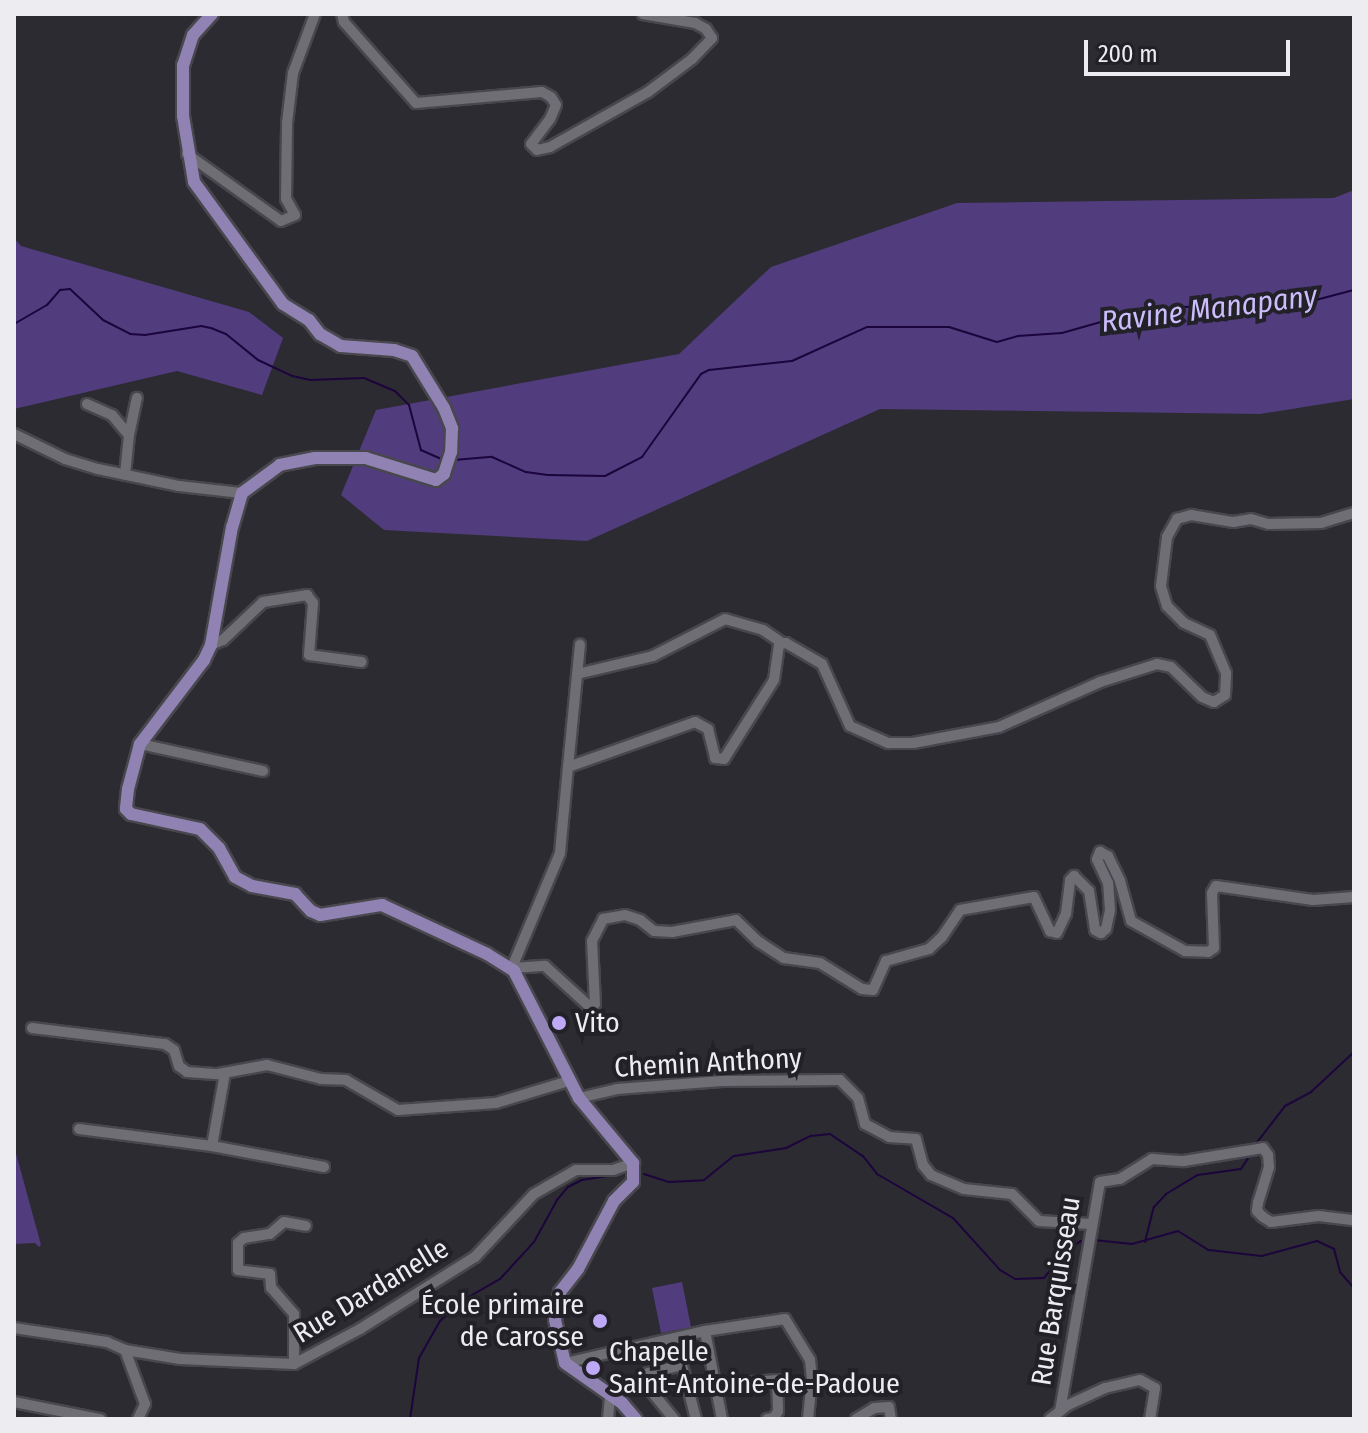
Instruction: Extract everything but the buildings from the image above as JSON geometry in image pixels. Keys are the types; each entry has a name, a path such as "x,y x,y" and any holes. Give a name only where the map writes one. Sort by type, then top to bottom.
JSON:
{"main road":[{"path":"212,14 193,35 183,65 187,154 199,191 244,247 283,304 309,320 333,343 394,350 412,356 444,408 452,428 451,452 444,474 436,480 366,458 315,458 280,465 242,493 232,527 211,645 204,660 140,744 126,809 131,814 200,829 211,838 242,881 295,894 320,915 382,905 487,954 514,970 579,1098 633,1163 633,1182 614,1201 557,1300 557,1335 565,1363 610,1395 636,1419"}],"street":[{"path":"187,154 281,221 295,215 286,199 289,110 293,73 315,14"},
{"path":"342,14 344,22 416,103 542,92 551,97 556,105 550,119 531,144 537,150 550,147 648,92 692,59 712,38 706,29 695,23 643,14"},
{"path":"125,475 137,398"},
{"path":"87,404 112,415 129,435"},
{"path":"14,434 65,459 125,475 242,493"},
{"path":"577,674 653,656 725,619 763,630 822,664 832,679 850,726 888,743 913,743 999,727 1100,682 1157,664 1171,667 1202,697 1214,702 1225,695 1226,673 1210,635 1184,623 1167,606 1161,586 1167,537 1177,519 1191,515 1233,522 1251,519 1268,524 1321,523 1354,513"},
{"path":"211,645 223,640 263,602 302,594 310,596 313,603 309,655 362,662"},
{"path":"568,767 695,722 708,729 715,758 724,759 766,697 774,680 775,654 782,643"},
{"path":"580,645 560,853 514,970 545,966 589,1006 595,1004 592,941 603,919 625,915 640,920 654,931 672,932 736,920 759,942 784,958 820,963 862,989 873,990 886,961 929,949 942,937 960,910 1034,897 1050,931 1057,933 1066,914 1074,876 1089,891 1095,930 1101,933 1106,929 1110,910 1108,883 1097,859 1100,852 1108,856 1120,881 1131,921 1185,951 1208,952 1214,948 1212,893 1216,886 1313,900 1354,897"},
{"path":"140,744 263,771"},
{"path":"32,1028 170,1047 179,1066 187,1072 225,1073 277,1065 321,1079 346,1080 398,1110 496,1103 569,1081"},
{"path":"212,1146 225,1073"},
{"name":"Chemin Anthony","path":"579,1098 617,1089 722,1081 840,1080 858,1098 865,1124 889,1137 916,1139 923,1165 931,1175 964,1189 1012,1194 1039,1221 1090,1224"},
{"path":"79,1129 212,1146 222,1151 324,1167"},
{"name":"Rue Barquisseau","path":"1060,1411 1090,1224 1100,1182 1120,1179 1145,1161 1184,1161 1254,1147 1263,1148 1268,1155 1269,1167 1257,1211 1263,1217 1271,1222 1319,1216 1354,1220"},
{"name":"Rue Dardanelle","path":"14,1328 107,1342 125,1350 180,1359 294,1364 360,1329 475,1257 534,1194 576,1170 613,1170 633,1163"},
{"path":"294,1364 294,1314 271,1288 270,1274 238,1270 238,1243 244,1238 270,1234 284,1222 306,1226"},
{"path":"565,1363 705,1331 785,1319 810,1360 812,1378 808,1419"},
{"path":"705,1331 722,1419"},
{"path":"675,1338 696,1419"},
{"path":"125,1350 145,1404 138,1419"},
{"path":"674,1419 643,1381 648,1373 682,1365"},
{"path":"716,1385 777,1380 778,1411 774,1418 767,1419"},
{"path":"1050,1419 1105,1388 1140,1380 1155,1388 1150,1419"},
{"path":"608,1419 610,1395"},
{"path":"14,1402 100,1419"},
{"path":"856,1419 874,1408 889,1407 891,1419"}],"shaded area":[{"path":"1354,190 1354,399 1260,414 880,409 587,541 384,530 341,495 376,410 679,354 771,267 957,203 1334,198"},
{"path":"14,238 21,246 249,312 283,338 262,395 177,371 14,409"},
{"path":"14,1146 41,1245 39,1247 35,1243 14,1244"},
{"path":"682,1282 691,1327 661,1333 652,1288"}],"waterway":[{"name":"Ravine Manapany","path":"14,324 47,305 60,290 70,289 103,320 130,334 145,335 201,326 211,328 226,334 258,360 292,376 311,380 364,378 395,391 409,405 421,450 443,460"},
{"name":"Ravine Manapany","path":"454,460 492,457 526,472 605,476 642,457 701,374 709,370 792,361 867,327 949,327 997,342 1018,336 1062,333 1125,315 1179,307 1270,306 1312,301 1354,290"},
{"path":"1255,1145 1285,1106 1311,1092 1354,1052"},
{"path":"644,1174 669,1182 704,1180 734,1156 786,1148 811,1136 830,1134 863,1156 877,1174 953,1218 1000,1270 1015,1279 1044,1278 1066,1251 1081,1241"},
{"path":"1145,1242 1154,1207 1166,1194 1198,1175 1241,1169 1250,1155"},
{"path":"410,1419 419,1358 440,1321 465,1299 500,1279 534,1242 557,1200 568,1187 582,1180 626,1173"},
{"path":"1094,1240 1132,1244 1178,1231 1209,1250 1262,1256 1317,1241 1334,1249 1340,1272 1354,1288"}],"place":[{"name":"Vito","path":"559,1023"},
{"name":"École primaire de Carosse","path":"600,1321"},
{"name":"Chapelle Saint-Antoine-de-Padoue","path":"593,1368"}]}
